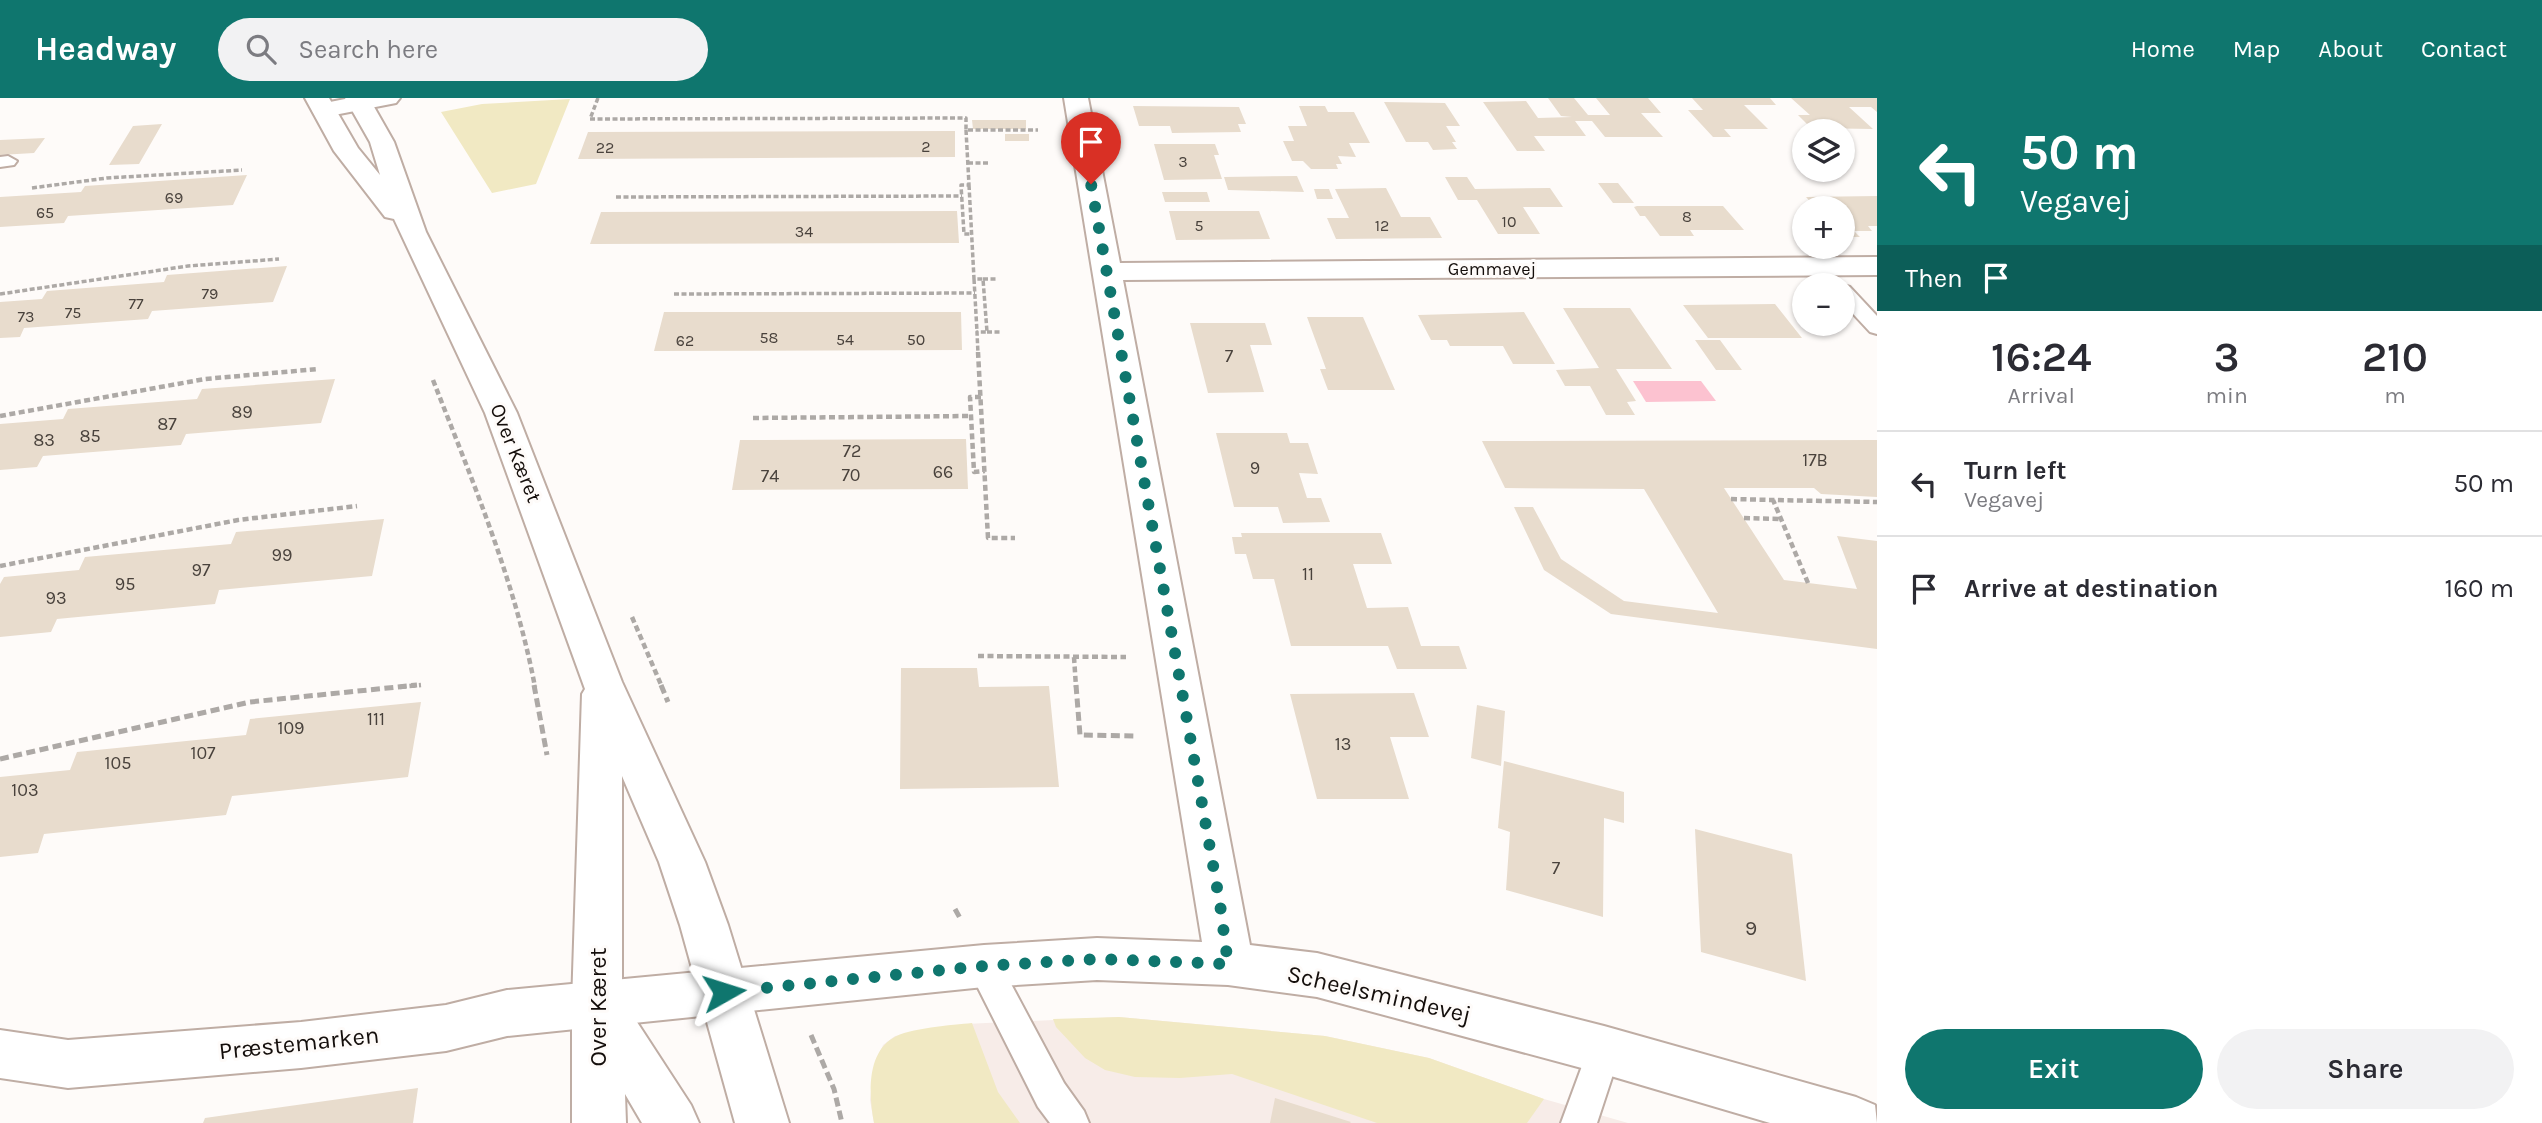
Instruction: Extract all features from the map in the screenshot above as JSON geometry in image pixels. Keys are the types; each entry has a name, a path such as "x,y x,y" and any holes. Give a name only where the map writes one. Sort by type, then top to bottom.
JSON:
{"street":[{"path":"320,104 388,98"},
{"name":"Over Kæret","path":"358,101 382,142 412,232 501,413 602,682 682,862 762,1123"},
{"name":"Over Kæret","path":"320,104 347,150 412,232"},
{"path":"1079,114 1225,929 1228,964"},
{"name":"Gemmavej","path":"1843,273 1877,266"},
{"name":"Gemmavej","path":"1107,272 1792,276"},
{"name":"Over Kæret","path":"598,1123 602,682"},
{"name":"Scheelsmindevej","path":"597,1004 984,966 1097,959 1228,964 1317,975 1604,1050 1856,1123"},
{"path":"597,1004 672,1123"},
{"name":"Præstemarken","path":"0,1054 68,1064 302,1045 446,1028 507,1013 597,1004"}],"lane":[{"path":"1855,304 1877,328"},
{"path":"984,966 1046,1085 1070,1123"},
{"path":"1579,1123 1604,1050"}],"path":[{"path":"598,98 590,120 966,118 988,538 1015,538"},
{"path":"966,130 1079,114"},
{"path":"968,163 990,163"},
{"path":"27,189 107,178 242,170"},
{"path":"969,185 961,185 964,234 972,234"},
{"path":"616,197 962,196"},
{"path":"0,294 188,266 279,259"},
{"path":"974,279 998,279"},
{"path":"983,279 987,332"},
{"path":"674,294 975,293"},
{"path":"977,332 1002,332"},
{"path":"0,416 205,379 318,369"},
{"path":"431,376 484,510 525,635 549,765"},
{"path":"981,397 970,397 971,416 974,471 985,471"},
{"path":"753,418 971,416"},
{"path":"1731,499 1877,502"},
{"path":"1773,500 1808,583"},
{"path":"0,566 238,520 357,506"},
{"path":"1744,518 1781,519"},
{"path":"978,656 1176,657"},
{"path":"1074,657 1080,736 1191,736"},
{"path":"0,759 250,702 421,685"},
{"path":"834,1089 842,1123"}],"shaded area":[{"path":"570,99 536,184 492,193 441,112 482,104"},
{"path":"1633,381 1701,381 1716,401 1646,402"},
{"path":"1119,1017 1325,1036 1429,1058 1544,1099 1628,1123 874,1123 870,1100 874,1066 883,1045 895,1036 965,1024"},
{"path":"1119,1017 1325,1036 1429,1058 1544,1099 1527,1123 1377,1123 1232,1074 1180,1078 1135,1077 1105,1070 1085,1058 1056,1027 1053,1019"},
{"path":"972,1023 998,1092 1020,1123 874,1123 872,1077 878,1054 884,1045 909,1032"}],"building":[{"path":"1548,98 1574,98 1588,115 1610,115 1596,98 1648,98 1661,113 1641,113 1663,137 1605,137 1592,121 1575,121 1586,136 1534,136 1545,151 1517,151 1483,102 1526,101 1538,118 1572,117 1561,116"},
{"path":"1692,98 1770,98 1776,105 1744,105 1768,129 1724,129 1731,137 1713,137 1688,110 1703,110"},
{"path":"1791,98 1877,98 1877,112 1871,107 1849,107 1873,129 1855,129 1855,119 1802,119 1798,115 1810,115"},
{"path":"1384,102 1445,103 1460,126 1446,126 1456,142 1452,142 1457,149 1433,150 1428,142 1406,142"},
{"path":"1133,106 1239,107 1246,124 1238,124 1241,132 1172,133 1170,126 1139,126"},
{"path":"1299,106 1325,106 1328,112 1354,112 1370,143 1349,143 1356,157 1338,156 1342,164 1336,164 1338,169 1311,169 1303,161 1292,161 1283,141 1294,141 1288,126 1307,126"},
{"path":"972,120 1026,120 1026,129 973,129"},
{"path":"162,124 139,164 109,165 133,126"},
{"path":"955,131 955,157 578,159 588,132"},
{"path":"1005,134 1029,134 1029,141 1005,141"},
{"path":"45,138 34,153 0,155 0,140"},
{"path":"1154,144 1215,144 1219,155 1214,155 1222,179 1164,180"},
{"path":"247,175 233,205 68,216 64,223 0,227 0,197 81,192 85,186"},
{"path":"1297,176 1304,192 1228,190 1224,177"},
{"path":"1445,177 1467,177 1475,189 1550,188 1563,207 1523,207 1540,234 1498,234 1477,200 1458,200"},
{"path":"1598,183 1618,183 1634,203 1613,203"},
{"path":"1386,188 1401,217 1430,217 1442,238 1336,239 1327,218 1349,218 1335,189"},
{"path":"1314,189 1329,189 1333,199 1317,199"},
{"path":"1162,192 1207,192 1210,202 1165,202"},
{"path":"1855,196 1877,196 1877,226 1868,226 1872,231 1855,231"},
{"path":"1723,206 1744,230 1690,230 1694,236 1660,236 1645,216 1640,216 1634,207"},
{"path":"957,211 959,243 590,244 601,212"},
{"path":"1169,211 1259,211 1270,239 1176,240"},
{"path":"287,266 273,302 152,311 148,319 24,328 20,337 0,338 0,302 42,299 47,291 164,282 167,275"},
{"path":"1775,304 1792,325 1792,336 1802,338 1708,338 1683,305"},
{"path":"1563,308 1630,308 1672,369 1616,369 1636,401 1627,402 1635,415 1606,415 1590,386 1565,386 1556,370 1599,368"},
{"path":"664,312 961,312 962,350 654,351"},
{"path":"1524,312 1555,364 1513,364 1503,346 1450,346 1447,340 1431,340 1418,315"},
{"path":"1307,317 1363,317 1395,390 1328,390 1320,369 1326,369"},
{"path":"1190,323 1265,323 1272,345 1250,345 1264,392 1208,393"},
{"path":"1695,340 1720,340 1742,370 1716,370"},
{"path":"335,379 321,423 186,434 181,445 43,456 37,467 0,470 0,424 63,419 68,409 197,399 202,389"},
{"path":"1216,433 1287,433 1290,443 1308,443 1318,474 1299,473 1307,498 1321,498 1330,522 1283,523 1278,507 1234,507"},
{"path":"966,439 968,489 732,490 740,440"},
{"path":"1877,440 1877,497 1821,494 1814,488 1724,488 1784,580 1857,589 1837,536 1877,541 1877,649 1611,614 1544,570 1514,507 1533,507 1561,559 1624,601 1718,613 1644,489 1505,488 1482,441"},
{"path":"384,519 372,576 219,590 215,604 57,619 51,632 0,637 0,584 4,577 79,570 85,557 231,544 236,532"},
{"path":"1241,533 1381,533 1392,564 1353,564 1367,608 1408,607 1421,646 1459,646 1467,669 1397,669 1388,646 1291,646 1274,579 1253,579 1246,554 1235,554 1232,537 1242,537"},
{"path":"901,668 977,668 979,687 1049,686 1059,787 900,789"},
{"path":"1414,693 1429,737 1390,737 1409,799 1317,799 1290,694"},
{"path":"421,702 408,777 232,796 226,815 44,834 38,853 0,857 0,777 70,770 77,752 246,735 250,719"},
{"path":"1477,705 1505,711 1501,766 1471,758"},
{"path":"1504,761 1624,792 1624,823 1604,818 1603,917 1506,890 1510,832 1498,828"},
{"path":"1695,829 1792,854 1806,981 1701,952"},
{"path":"418,1088 413,1123 203,1123 205,1118"},
{"path":"1275,1098 1351,1122 1270,1123"}],"route":[{"path":"724,992 984,966 1097,959 1228,964 1225,929 1091,184"}]}
